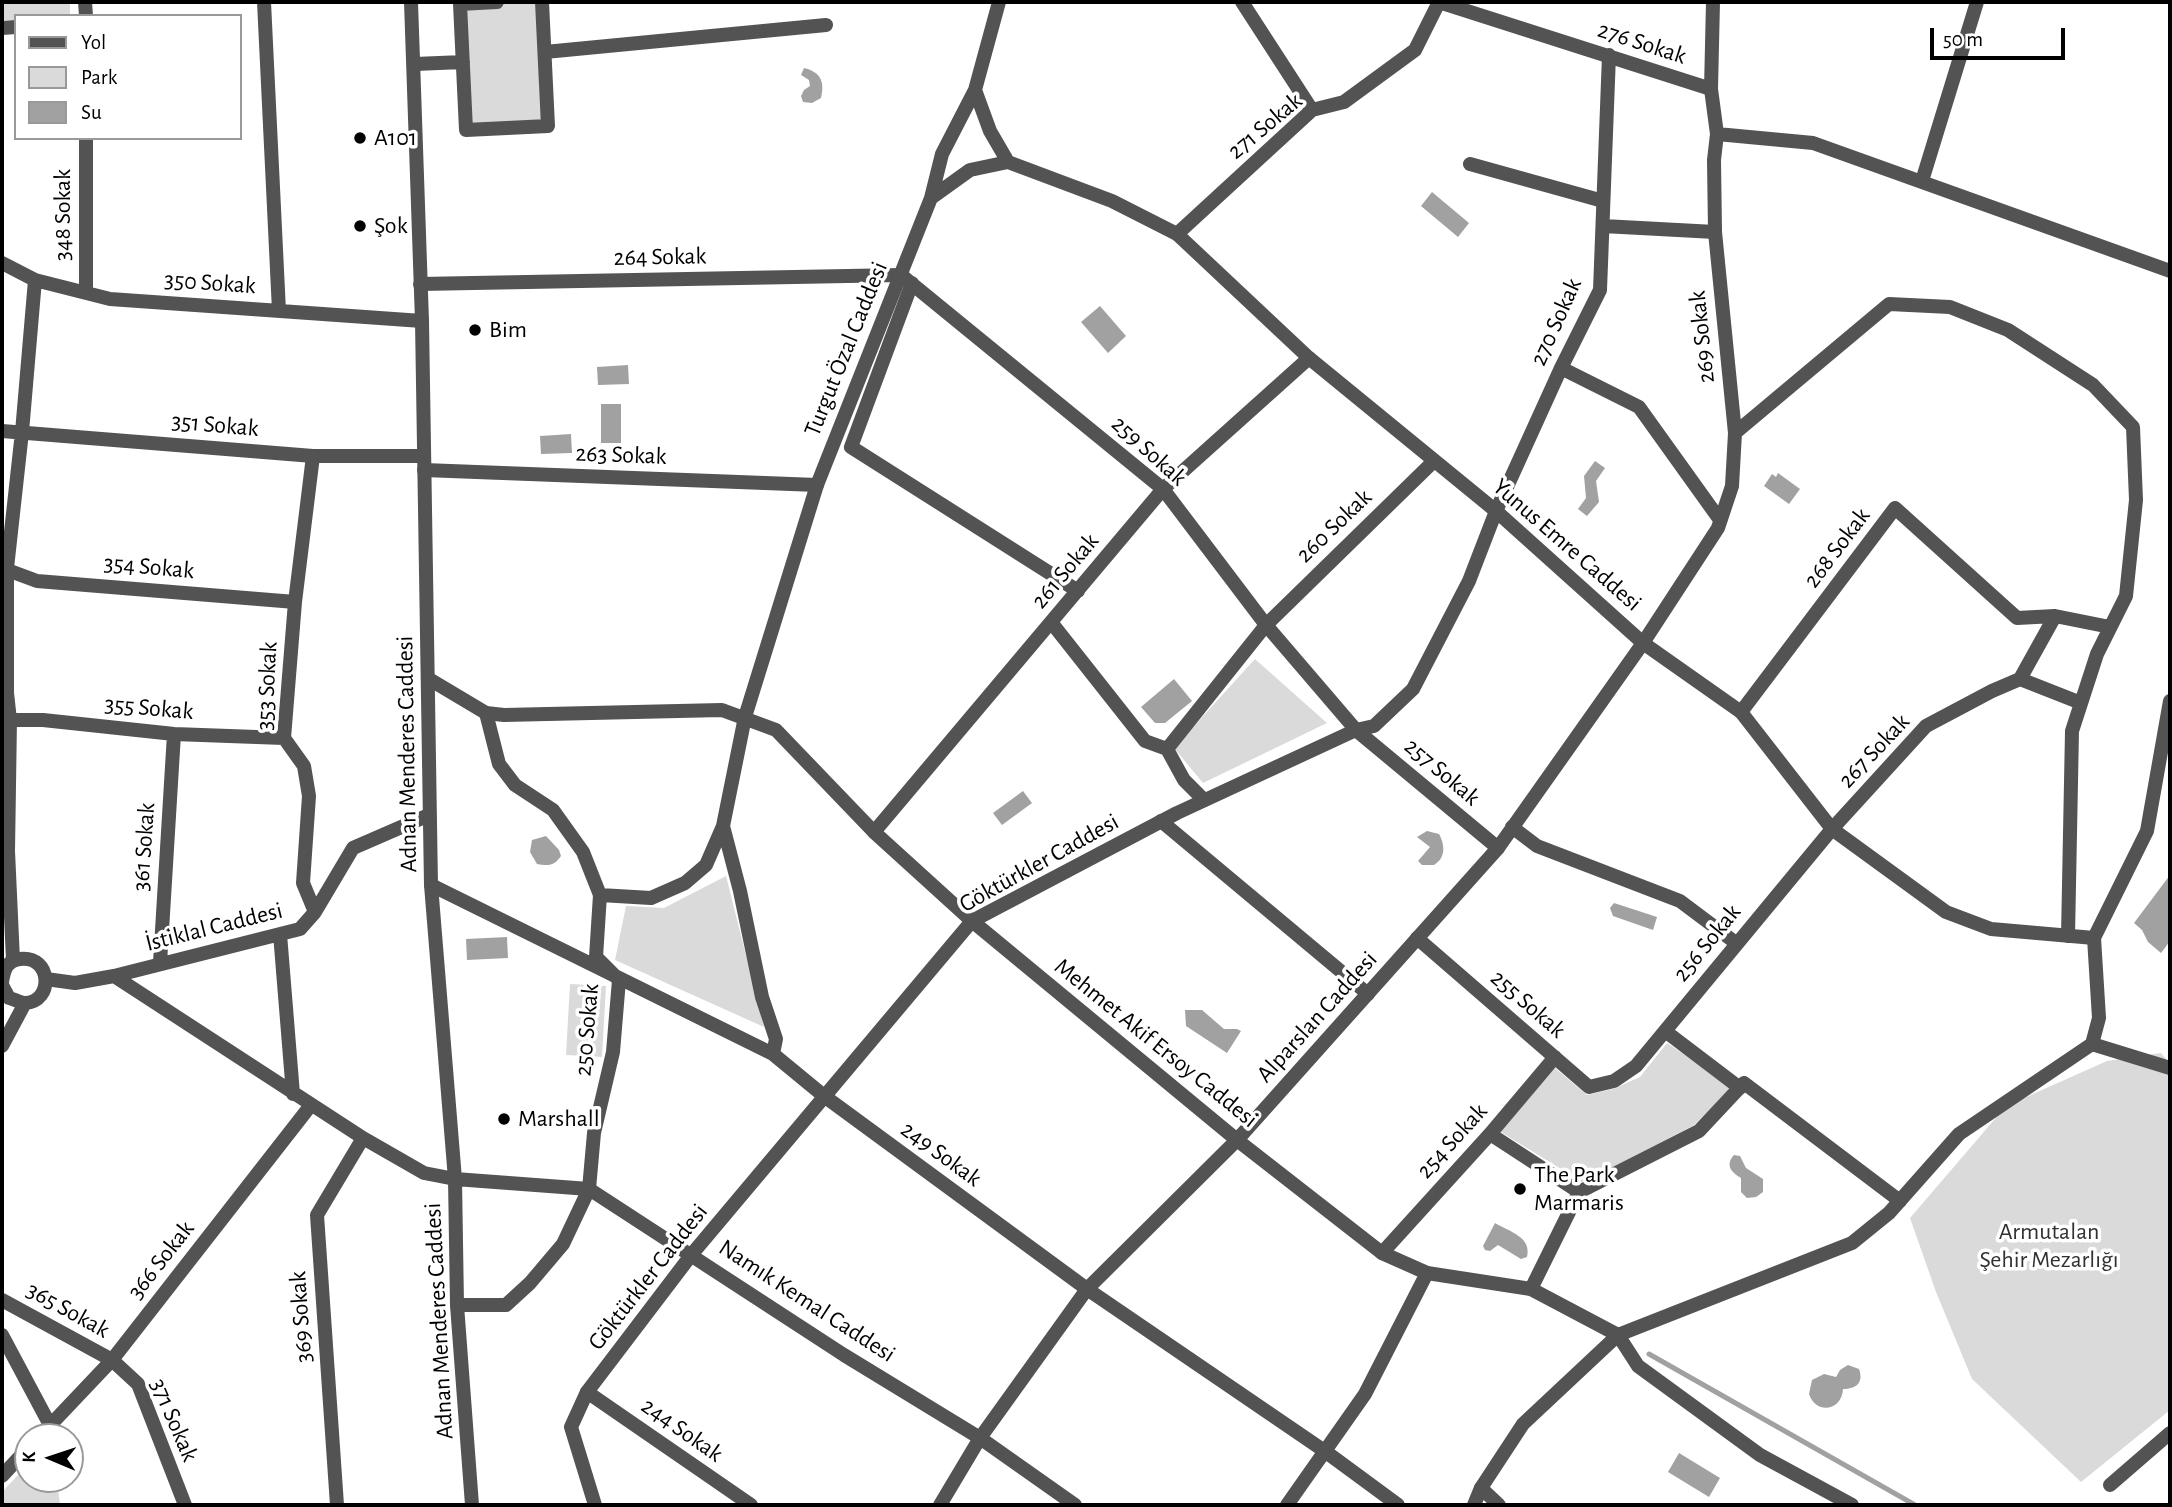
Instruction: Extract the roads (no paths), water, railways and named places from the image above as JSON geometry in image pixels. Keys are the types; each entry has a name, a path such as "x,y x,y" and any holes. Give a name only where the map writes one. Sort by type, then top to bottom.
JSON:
{"street":[{"path":"264,2 279,311"},
{"name":"Adnan Menderes Caddesi","path":"411,2 422,321 431,884 455,1179 457,1305 472,1505"},
{"path":"497,2 460,4 466,130 548,126 542,2"},
{"name":"Turgut Özal Caddesi","path":"723,826 745,717 817,485 906,279 942,154 975,90 999,2"},
{"path":"1242,2 1312,110"},
{"name":"271 Sokak","path":"1177,234 1312,110 1344,102 1415,50 1439,2"},
{"name":"276 Sokak","path":"1439,2 1711,89"},
{"name":"269 Sokak","path":"1643,643 1718,528 1732,486 1735,433 1715,232 1714,160 1717,134 1711,89 1713,2"},
{"path":"1922,181 1977,2"},
{"path":"545,52 826,24"},
{"name":"270 Sokak","path":"1496,511 1600,290 1609,55"},
{"path":"415,64 463,62"},
{"path":"931,198 970,170 1008,162 990,131 975,90"},
{"path":"1717,134 1813,143 2170,271"},
{"name":"348 Sokak","path":"86,140 86,291"},
{"name":"Yunus Emre Caddesi","path":"1008,162 1112,201 1177,234 1309,358 1496,511 1643,643 1741,712 1832,829 1946,912 1991,929 2094,938"},
{"path":"1469,164 1603,201"},
{"path":"1602,226 1715,232"},
{"name":"350 Sokak","path":"2,263 35,280 110,299 422,321"},
{"path":"906,279 851,447 1077,591"},
{"name":"264 Sokak","path":"420,284 906,279"},
{"name":"259 Sokak","path":"906,279 1163,489 1266,625 1356,730"},
{"path":"5,973 28,958 41,965 46,979 44,990 36,999 25,1003 9,998 5,973 5,851 10,720 4,692 4,568 22,432 35,280"},
{"path":"1735,433 1889,304 1950,307 2008,330 2093,385 2133,426 2136,500 2126,596 2097,654 2072,731 2068,936"},
{"name":"261 Sokak","path":"874,832 1163,489 1309,358"},
{"path":"1561,368 1639,407 1720,520"},
{"name":"351 Sokak","path":"2,431 424,463"},
{"name":"353 Sokak","path":"313,456 295,602 284,738 304,766 309,796 303,883 315,912"},
{"name":"260 Sokak","path":"1167,749 1266,625 1434,461"},
{"name":"263 Sokak","path":"424,463 817,485"},
{"name":"268 Sokak","path":"1741,712 1895,508 2017,618 2055,615"},
{"name":"Göktürkler Caddesi","path":"595,1505 571,1427 587,1392 692,1254 972,921 1204,800 1356,730 1374,726 1413,689 1469,581 1496,511"},
{"name":"354 Sokak","path":"4,568 37,581 295,602"},
{"path":"2081,703 2020,679 2055,615 2110,627"},
{"path":"1051,622 1145,741 1167,749 1185,780 1204,800"},
{"name":"Alparslan Caddesi","path":"940,1505 980,1438 1087,1289 1237,1140 1498,848 1643,643"},
{"name":"267 Sokak","path":"1832,829 1926,726 2020,679"},
{"name":"Mehmet Akif Ersoy Caddesi","path":"429,680 486,713 505,715 722,710 776,730 874,832 972,921 1237,1140 1382,1253 1427,1273 1531,1289 1618,1335 1638,1366 1760,1455 1852,1505"},
{"path":"1474,1505 1481,1488 1523,1424 1618,1335 1852,1243 1889,1213 1959,1134 2092,1044 2099,1018 2094,938 2147,831 2170,701"},
{"name":"250 Sokak","path":"486,713 499,764 515,785 553,810 583,852 600,895 596,957 619,980 612,1052 594,1133 589,1189"},
{"name":"355 Sokak","path":"10,720 43,720 174,734 284,738"},
{"name":"257 Sokak","path":"1356,730 1498,848"},
{"name":"361 Sokak","path":"160,963 174,734"},
{"name":"İstiklal Caddesi","path":"46,979 75,983 114,976 300,929 315,912 353,848 429,815"},
{"path":"1161,821 1368,993"},
{"path":"600,895 651,898 685,883 706,865 723,826"},
{"path":"723,826 740,891 762,997 776,1040 773,1054"},
{"path":"1512,827 1537,846 1680,901 1737,943"},
{"name":"256 Sokak","path":"1614,1081 1636,1066 1832,829"},
{"name":"249 Sokak","path":"431,884 619,980 773,1054 824,1096 1087,1289 1326,1452 1398,1505"},
{"path":"280,934 293,1094"},
{"name":"255 Sokak","path":"1417,938 1589,1087 1614,1081"},
{"path":"114,976 363,1138 424,1173 455,1179"},
{"path":"2,1046 25,1003"},
{"path":"1665,1031 1740,1088"},
{"path":"2092,1044 2170,1068"},
{"name":"254 Sokak","path":"1382,1253 1490,1134 1555,1057"},
{"path":"1531,1289 1579,1192 1699,1131 1744,1083 1900,1201"},
{"name":"366 Sokak","path":"52,1423 112,1360 311,1105"},
{"path":"1490,1134 1579,1192"},
{"name":"369 Sokak","path":"337,1505 317,1215 363,1138"},
{"name":"Namık Kemal Caddesi","path":"455,1179 589,1189 980,1438 1075,1505"},
{"path":"457,1305 506,1305 530,1283 563,1244 589,1189"},
{"path":"1287,1505 1365,1394 1427,1273"},
{"name":"365 Sokak","path":"2,1300 112,1360"},
{"path":"2,1335 49,1423"},
{"name":"371 Sokak","path":"112,1360 138,1384 185,1505"},
{"name":"244 Sokak","path":"587,1392 751,1505"},
{"path":"2110,1485 2170,1433"},
{"path":"2,1476 14,1463"},
{"path":"1481,1488 1499,1505"}],"water":[{"path":"804,68 818,75 822,83 821,98 812,103 803,102 801,96 810,86 809,80 801,75"},
{"path":"1432,192 1469,223 1458,237 1421,206"},
{"path":"1100,306 1126,336 1108,353 1081,322"},
{"path":"628,365 629,384 598,385 597,367"},
{"path":"601,404 621,404 621,443 601,443"},
{"path":"571,434 572,453 541,454 540,436"},
{"path":"1595,461 1605,468 1596,481 1599,502 1587,516 1578,509 1586,498 1584,476"},
{"path":"1778,473 1800,489 1789,504 1764,486 1772,474 1776,477"},
{"path":"1174,679 1192,701 1165,723 1155,723 1141,707"},
{"path":"1023,791 1032,803 1002,825 993,813"},
{"path":"1427,831 1439,834 1442,842 1441,859 1434,865 1422,865 1418,861 1430,847 1417,837"},
{"path":"546,836 561,856 551,864 537,864 530,852 532,840"},
{"path":"2170,875 2170,941 2161,953 2148,942 2142,930 2134,923"},
{"path":"1614,903 1657,917 1653,930 1613,916 1610,908"},
{"path":"507,937 508,958 467,960 466,939"},
{"path":"1185,1010 1202,1010 1224,1029 1241,1031 1227,1053 1186,1026"},
{"path":"1734,1155 1740,1156 1746,1168 1763,1179 1763,1192 1756,1197 1747,1198 1741,1192 1741,1178 1732,1171 1730,1165"},
{"path":"1495,1223 1523,1240 1528,1250 1527,1257 1521,1259 1498,1245 1490,1251 1485,1250 1483,1246"},
{"path":"1848,1365 1859,1369 1858,1384 1843,1389 1842,1396 1834,1406 1823,1407 1812,1401 1809,1394 1812,1380 1824,1374 1836,1377 1840,1370"},
{"path":"1679,1453 1720,1478 1709,1497 1668,1472"}],"waterway":[{"path":"1649,1354 1915,1505"}],"place":[{"name":"A101","path":"360,138"},
{"name":"Şok","path":"360,226"},
{"name":"Bim","path":"475,330"},
{"name":"Marshall","path":"504,1119"},
{"name":"The Park Marmaris","path":"1520,1189"}],"park label":[{"name":"Armutalan Şehir Mezarlığı","path":"2049,1246"}]}
